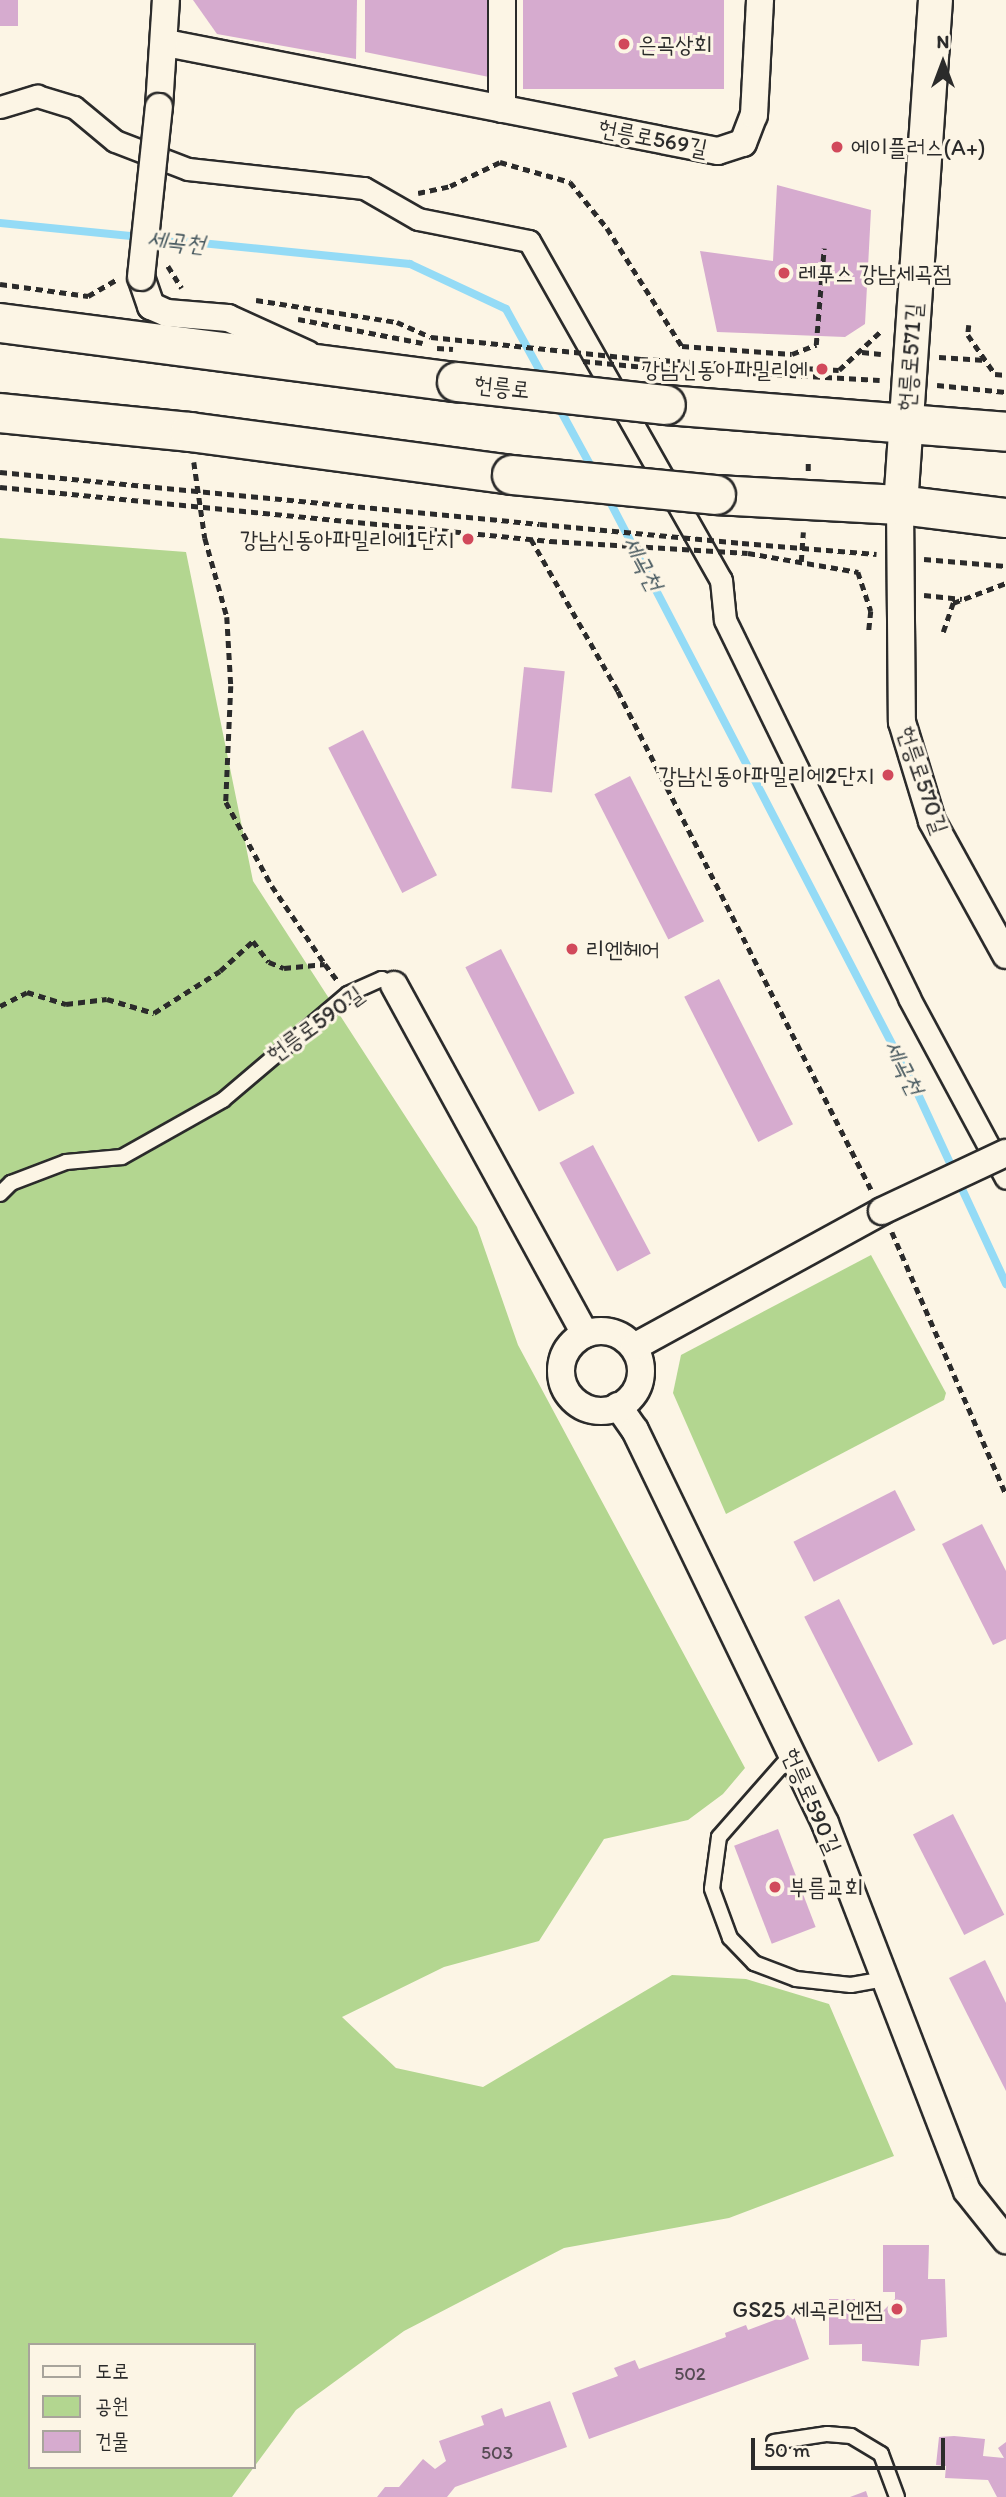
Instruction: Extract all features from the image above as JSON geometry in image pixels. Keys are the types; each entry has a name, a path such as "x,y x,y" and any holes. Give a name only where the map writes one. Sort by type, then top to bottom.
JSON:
{"main road":[{"name":"헌릉로","path":"0,323 327,363 457,382 666,405 1006,432"},
{"path":"0,413 191,432 512,475 716,495 900,505 1006,518"}],"street":[{"path":"166,0 166,43 159,107 130,276 150,306 167,313 228,318 327,363"},
{"path":"502,0 502,109"},
{"name":"헌릉로569길","path":"166,43 718,151 743,143 754,115 760,0"},
{"name":"헌릉로571길","path":"900,505 935,0"},
{"path":"0,107 37,96 74,107 115,141 188,169 363,188 418,219 529,241 721,580 725,620 909,998 1006,1178"},
{"name":"헌릉로570길","path":"900,505 902,722 932,821 1006,955"},
{"name":"헌릉로590길","path":"394,985 585,1334"},
{"path":"634,1347 882,1211 1006,1153"},
{"path":"610,1333 634,1347 642,1376 630,1399 618,1406 605,1410 583,1406 564,1387 561,1366 565,1353 585,1334 610,1333"},
{"name":"헌릉로590길","path":"618,1406 635,1430 825,1823 967,2191 1006,2240"}],"lane":[{"name":"헌릉로590길","path":"0,1194 11,1182 66,1162 122,1157 223,1100 348,994 382,979 394,985"},
{"path":"791,1755 719,1837 712,1889 730,1938 754,1963 796,1979 851,1985 885,1979"},
{"path":"774,2442 827,2434 850,2436 881,2454 897,2497"}],"path":[{"path":"363,188 418,193 450,186 500,162 570,182 607,228 682,346 792,355 816,345 824,248"},
{"path":"165,259 181,288 195,290"},
{"path":"0,284 88,296 130,276"},
{"path":"249,299 397,322 431,337 641,359 839,370 881,332 883,323"},
{"path":"969,325 968,335 995,374 1006,375"},
{"path":"645,367 909,382 1006,392"},
{"path":"191,432 196,488 227,617 231,686 226,802 272,886 348,994"},
{"path":"0,472 196,488 742,543"},
{"path":"0,487 199,503 550,541 748,553 858,572 871,611 869,631"},
{"path":"531,539 618,691 882,1211 1006,1494"},
{"path":"943,632 953,603 1006,583"},
{"path":"0,1006 27,992 66,1004 107,999 154,1013 220,971 253,941 269,962 284,968 325,964"}],"green space":[{"path":"0,538 186,552 253,881 477,1227 518,1345 745,1768 723,1794 688,1820 604,1839 539,1941 444,1967 342,2017 396,2068 483,2087 672,1975 746,1979 829,2004 894,2156 729,2218 564,2248 404,2331 296,2410 256,2464 256,2343 28,2343 28,2469 253,2469 232,2497 0,2497"},
{"path":"871,1255 946,1393 944,1400 726,1514 673,1393 681,1355"}],"building":[{"path":"0,0 18,0 18,26 0,26"},
{"path":"193,0 357,0 356,59 217,34"},
{"path":"365,0 489,0 489,77 365,52"},
{"name":"은곡상회","path":"523,0 724,0 724,89 523,89"},
{"path":"777,185 871,210 865,324 845,337 717,332 700,251 773,261"},
{"path":"524,667 565,671 552,793 511,788"},
{"path":"363,730 437,875 402,893 328,748"},
{"path":"630,776 704,921 668,939 594,794"},
{"path":"501,949 575,1093 539,1112 465,967"},
{"path":"719,979 793,1124 758,1142 684,997"},
{"path":"593,1145 651,1254 617,1271 559,1163"},
{"path":"895,1490 915,1530 814,1582 793,1542"},
{"path":"982,1524 1006,1571 1006,1639 993,1645 942,1544"},
{"path":"839,1599 913,1744 878,1762 804,1617"},
{"path":"953,1814 1004,1915 964,1935 913,1834"},
{"name":"부름교회","path":"778,1829 816,1927 772,1944 734,1846"},
{"path":"985,1960 1006,2003 1006,2091 949,1978"},
{"path":"883,2245 929,2245 928,2279 945,2279 947,2337 921,2340 919,2366 862,2361 862,2344 829,2345 829,2299 876,2299 876,2311 883,2311 895,2299 895,2292 883,2292"},
{"path":"793,2313 809,2359 589,2439 572,2393 618,2376 614,2368 635,2360 639,2369 726,2337 725,2333 746,2325 748,2330"},
{"path":"550,2401 567,2447 455,2487 447,2497 377,2497 385,2487 399,2487 423,2459 435,2469 446,2461 439,2441 484,2425 481,2416 502,2408 505,2417"},
{"path":"939,2437 985,2439 983,2456 1004,2458 998,2448 1006,2442 1006,2497 997,2497 988,2480 945,2478 946,2466 936,2465"},
{"path":"866,2491 868,2497 850,2497"}],"waterway":[{"name":"세곡천","path":"0,223 410,264 506,309 545,380"},
{"name":"세곡천","path":"557,404 594,472"},
{"name":"세곡천","path":"607,496 917,1092 1006,1284"}],"place":[{"name":"은곡상회","path":"624,44"},
{"name":"에이플러스(A+)","path":"837,147"},
{"name":"레푸스 강남세곡점","path":"784,273"},
{"name":"강남신동아파밀리에","path":"822,369"},
{"name":"강남신동아파밀리에1단지","path":"468,539"},
{"name":"강남신동아파밀리에2단지","path":"888,775"},
{"name":"리엔헤어","path":"572,949"},
{"name":"부름교회","path":"775,1887"},
{"name":"GS25 세곡리엔점","path":"897,2309"}]}
